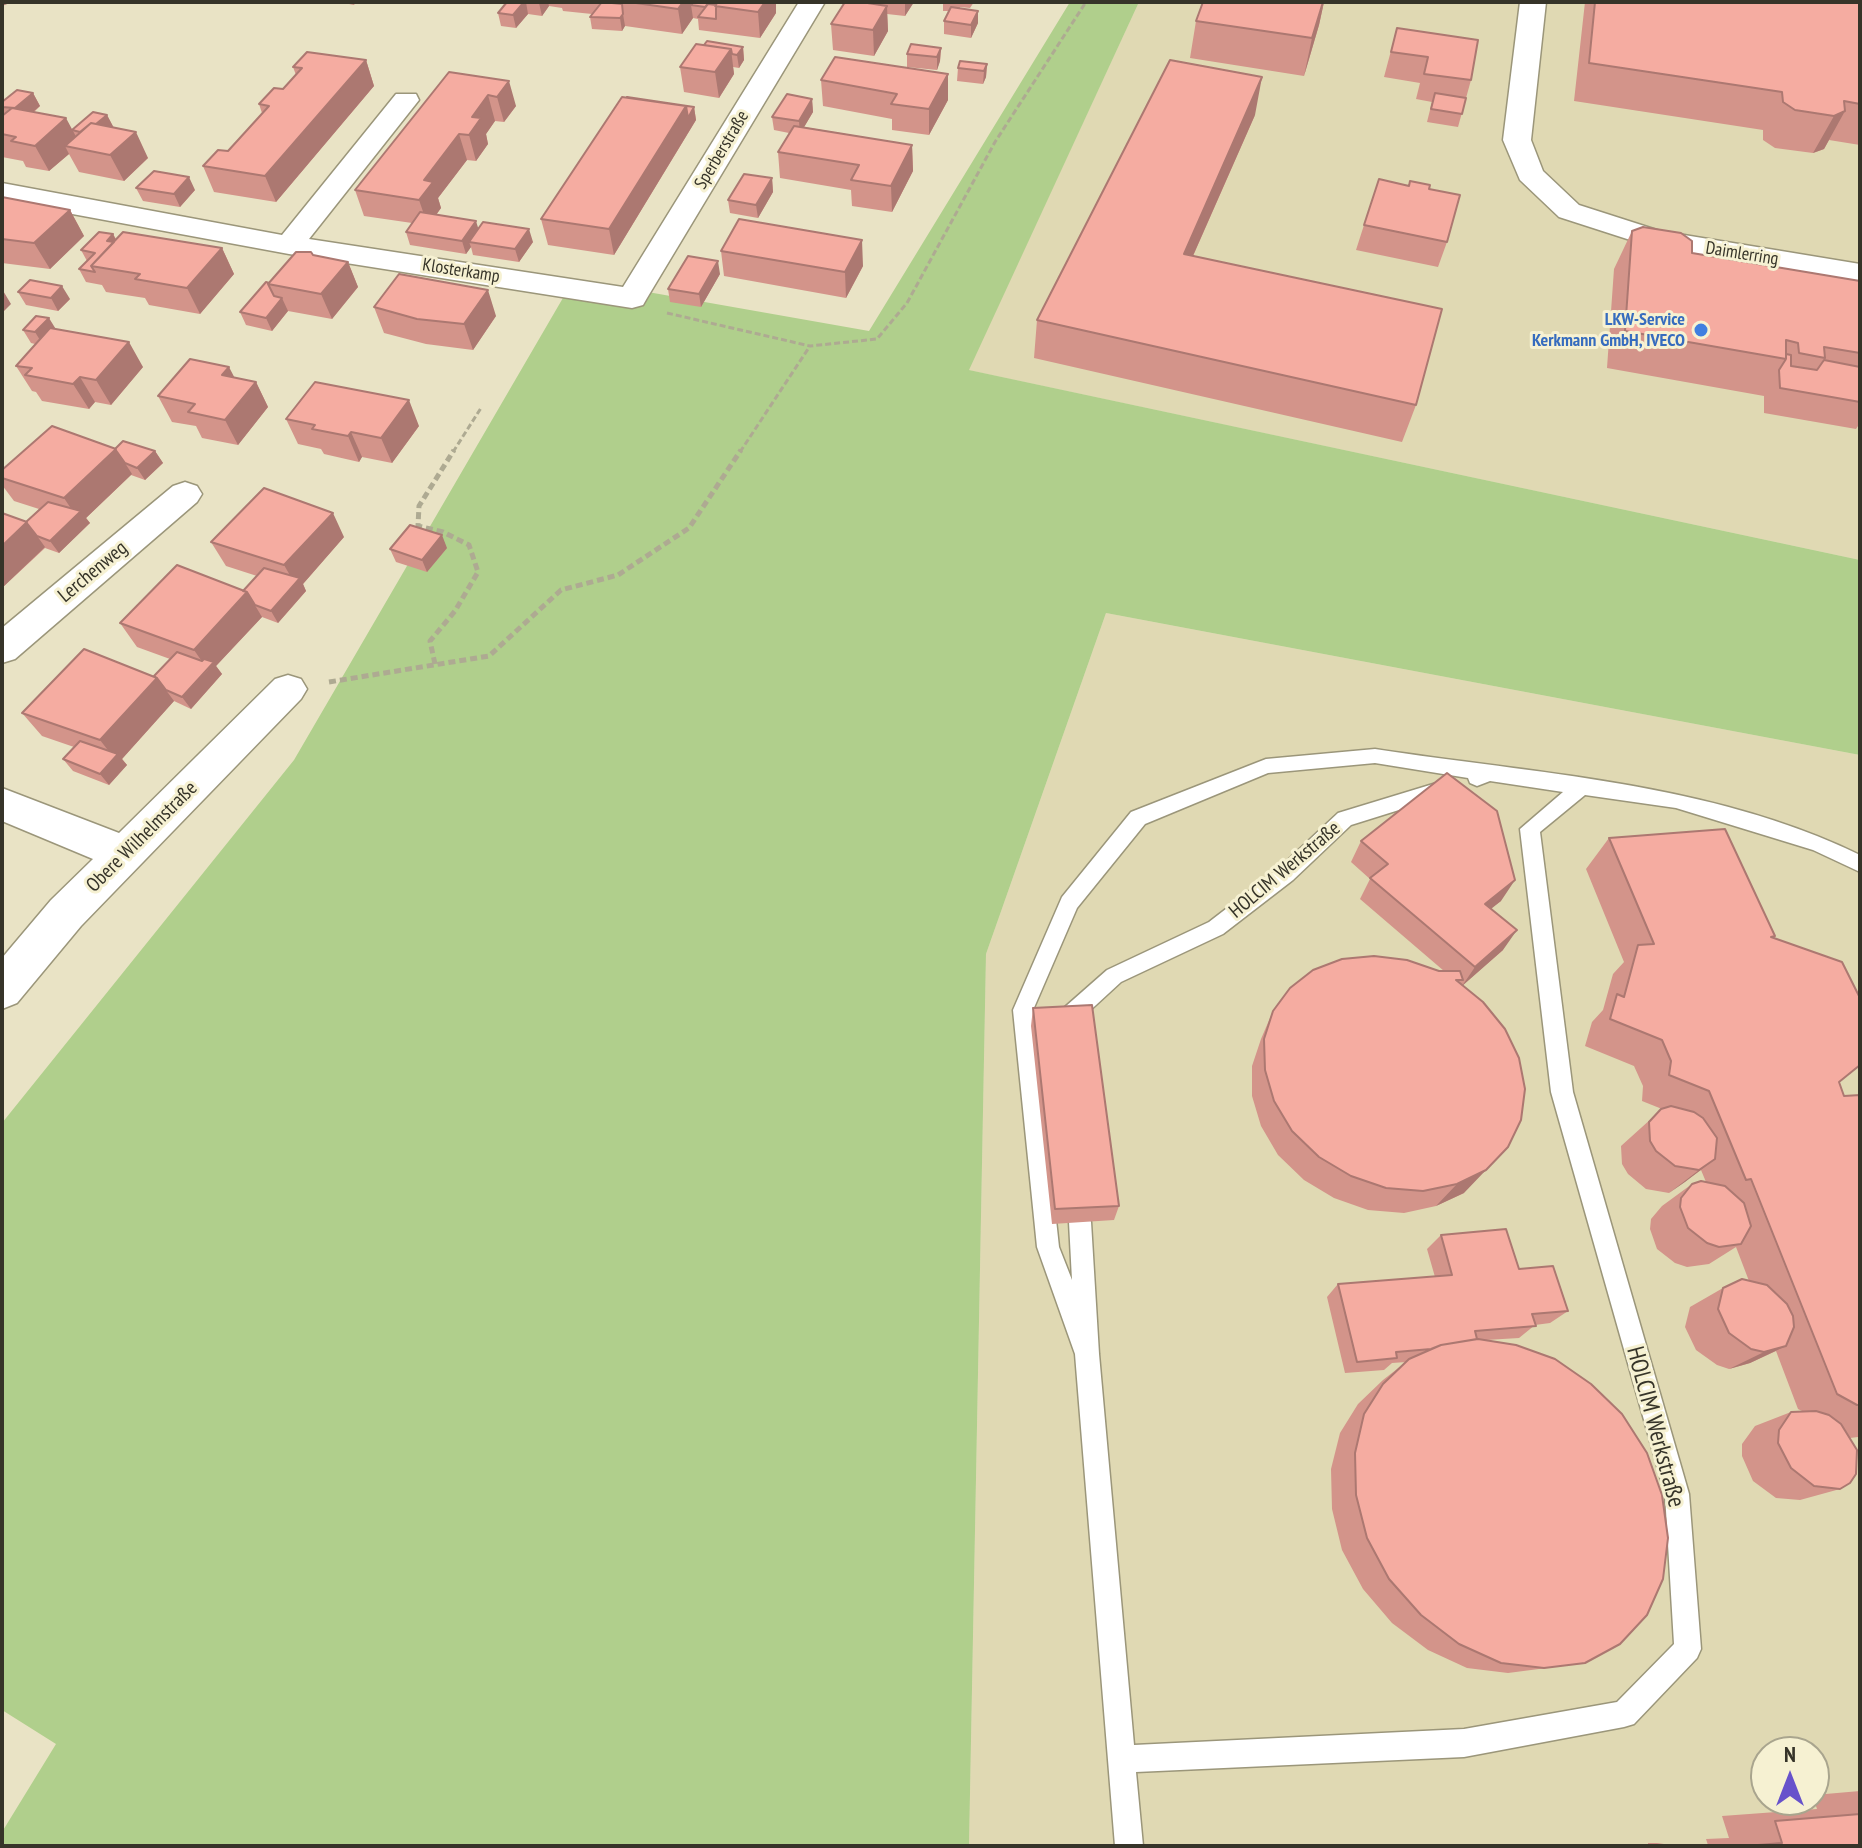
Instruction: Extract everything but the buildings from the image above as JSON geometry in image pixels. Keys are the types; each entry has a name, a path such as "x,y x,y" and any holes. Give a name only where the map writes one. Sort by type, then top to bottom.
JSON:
{"street":[{"name":"Sperberstraße","path":"632,298 812,2"},
{"name":"Daimlerring","path":"1533,2 1517,140 1530,174 1569,211 1655,239 1860,273"},
{"path":"289,245 406,100"},
{"name":"Klosterkamp","path":"2,192 289,245 632,298"},
{"name":"Lerchenweg","path":"2,649 185,494"},
{"name":"Obere Wilhelmstraße","path":"2,990 66,913 288,689"},
{"path":"2,804 126,854"}],"lane":[{"path":"1087,1354 1048,1247 1023,1010 1069,903 1138,818 1266,766 1375,756 1490,774"},
{"name":"HOLCIM Werkstraße","path":"1060,1025 1114,976 1216,928 1286,874 1345,819 1490,774 1676,800 1819,844 1860,864"},
{"name":"HOLCIM Werkstraße","path":"1121,1759 1464,1743 1624,1714 1688,1649 1677,1494 1562,1092 1558,1061 1530,829 1582,787"},
{"path":"1080,1222 1087,1354 1129,1846"}],"path":[{"path":"632,298 654,309 810,346 877,339 907,303 995,142 1086,2"},
{"path":"288,689 489,656 561,590 618,575 689,528 810,346"},
{"path":"435,664 430,641 455,611 478,572 469,545 443,532 418,526 419,506 481,408"}],"shaded area":[{"path":"1139,2 1860,2 1860,560 968,370"},
{"path":"1106,613 1860,755 1860,1846 969,1846 986,954"}],"green space":[{"path":"1070,2 1139,2 969,370 1860,560 1860,755 1106,613 986,954 969,1846 2,1846 2,1832 56,1744 2,1710 2,1123 294,760 574,279 869,331"}],"place":[{"name":"LKW-Service Kerkmann GmbH, IVECO","path":"1701,330"}]}
